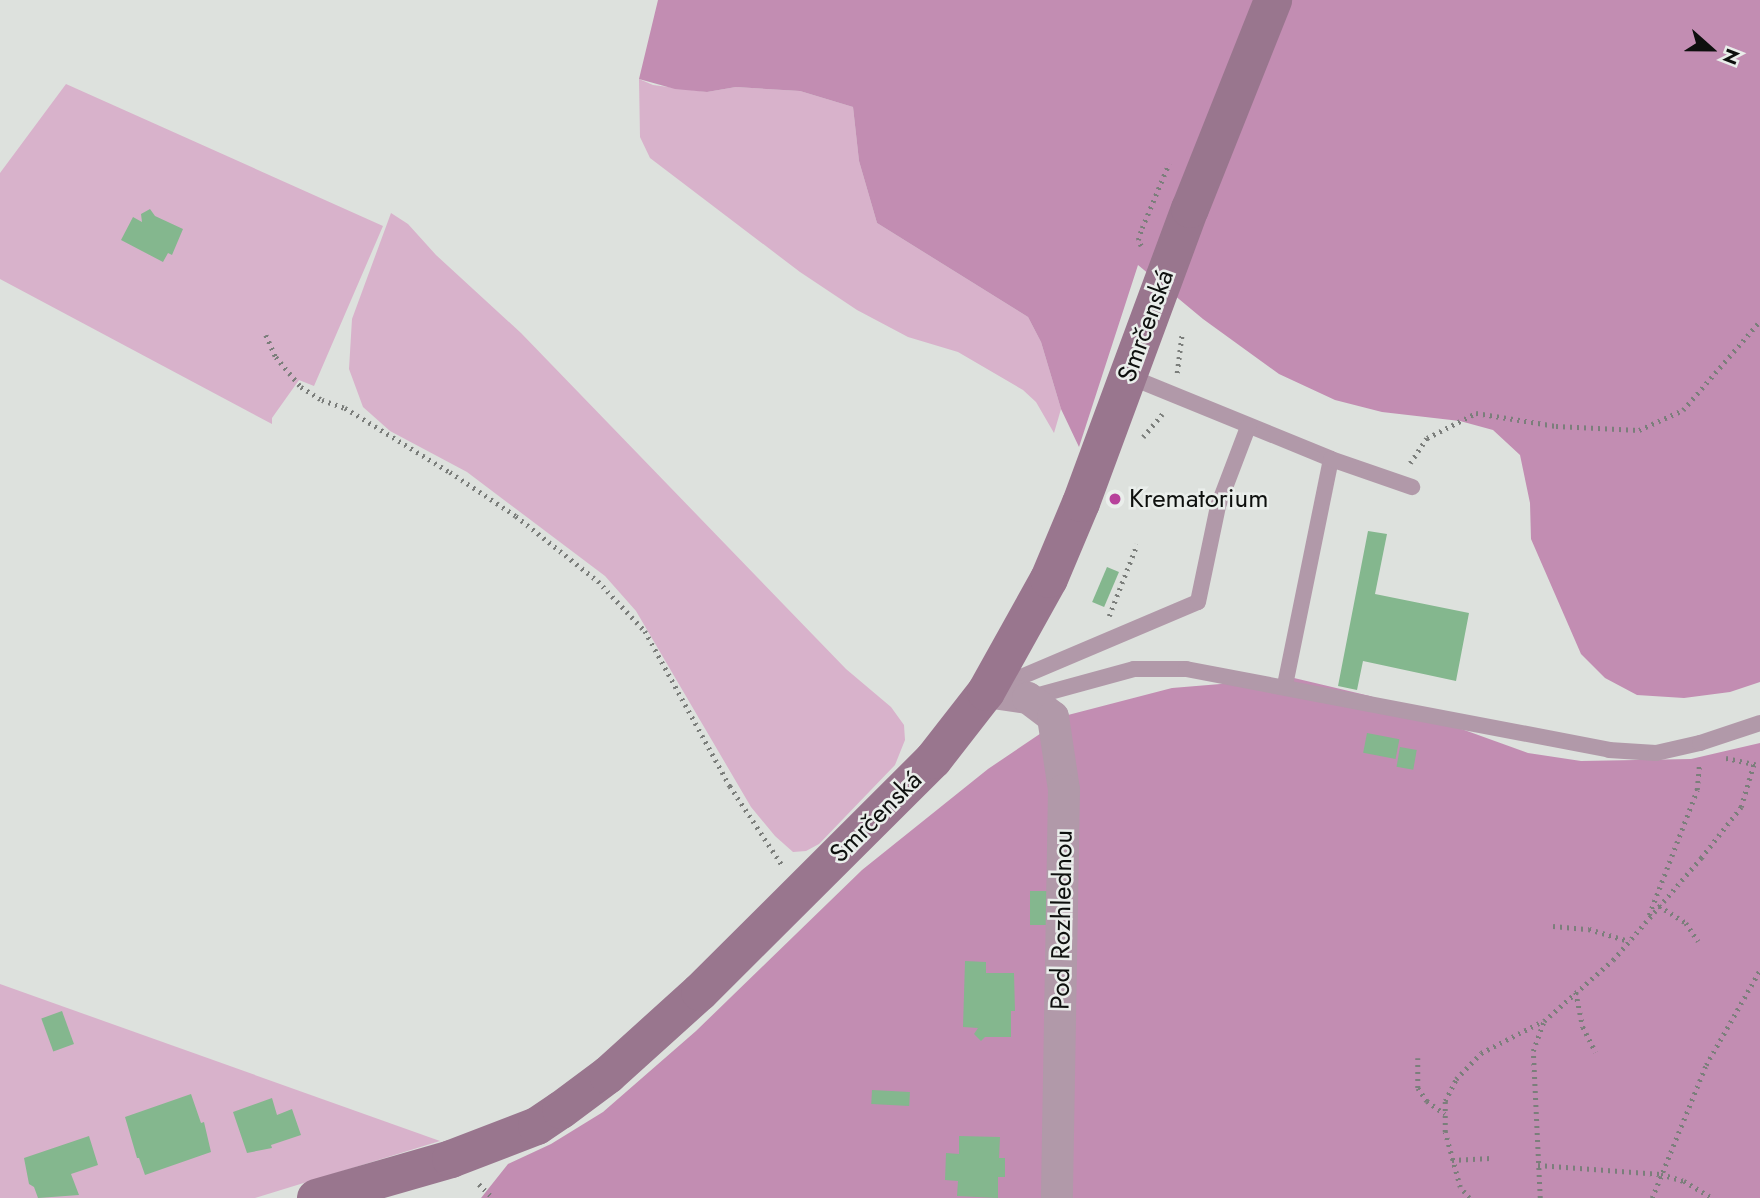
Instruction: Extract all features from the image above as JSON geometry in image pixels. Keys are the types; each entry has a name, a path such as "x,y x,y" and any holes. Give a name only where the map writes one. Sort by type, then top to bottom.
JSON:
{"street":[{"name":"Smrčenská","path":"316,1198 452,1159 537,1126 608,1075 700,992 933,760 986,692 1049,579 1081,503 1190,209 1273,0"},
{"path":"986,692 1028,698"},
{"name":"Pod Rozhlednou","path":"1028,698 1053,717 1064,790 1057,1198"}],"lane":[{"path":"1128,376 1248,427 1405,485"},
{"path":"986,692 1198,602 1218,506 1248,427"},
{"path":"1285,687 1331,459"},
{"path":"1028,698 1134,669 1186,669 1609,750 1656,753 1700,743 1760,723"}],"path":[{"path":"1405,485 1427,438 1476,413 1556,426 1639,430 1683,410 1760,321"},
{"path":"1139,443 1161,416 1171,394 1180,359 1183,331"},
{"path":"266,335 276,357 301,387 322,400 345,408 516,516 598,581 645,631 737,797 769,848 803,890"},
{"path":"1099,620 1110,616 1136,544"},
{"path":"1648,920 1697,790 1700,754"},
{"path":"1469,1198 1460,1187 1445,1132 1445,1101 1456,1079 1481,1053 1544,1021 1629,941 1741,807 1754,763"},
{"path":"1659,906 1686,923 1698,941"},
{"path":"1553,926 1589,929 1629,941"},
{"path":"1652,1198 1706,1065 1760,970"},
{"path":"1576,992 1583,1027 1596,1052"},
{"path":"1540,1198 1533,1051 1544,1021"},
{"path":"1418,1058 1418,1088 1427,1101 1445,1114"},
{"path":"1452,1160 1490,1158"},
{"path":"1538,1165 1661,1174 1684,1181 1712,1198"}],"shaded area":[{"path":"658,0 1760,0 1760,682 1730,692 1684,698 1637,695 1605,678 1581,654 1531,539 1530,503 1520,455 1493,430 1460,421 1382,412 1335,400 1279,374 1203,319 1138,265 1079,447 1061,409 1041,342 1028,317 877,223 859,161 853,107 800,91 736,87 707,92 675,89 639,79"},
{"path":"639,79 653,85 707,92 736,87 800,91 853,107 859,161 877,223 1028,317 1041,342 1061,409 1054,433 1036,402 1023,390 958,352 908,337 857,310 800,272 650,158 640,137"},
{"path":"66,84 383,226 314,386 299,380 272,418 272,424 0,279 0,173"},
{"path":"391,213 408,224 436,255 521,333 846,669 891,707 904,725 905,740 895,765 819,844 806,851 793,852 775,836 751,807 636,611 605,576 467,472 390,431 363,407 349,369 352,319"},
{"path":"1294,678 1370,696 1528,753 1581,761 1691,759 1760,743 1760,1198 481,1198 508,1164 551,1144 603,1112 696,1031 862,870 988,769 1068,715 1172,688"},
{"path":"0,984 440,1141 255,1198 0,1198"}],"building":[{"path":"150,209 155,216 183,229 172,255 168,253 163,262 121,240 133,217 142,222 141,214"},
{"path":"1368,531 1387,534 1375,594 1469,613 1456,681 1363,661 1357,690 1338,686"},
{"path":"1107,567 1119,572 1104,607 1092,602"},
{"path":"1367,733 1399,739 1396,759 1363,753"},
{"path":"1400,747 1417,750 1413,770 1397,767"},
{"path":"1030,891 1048,891 1048,925 1030,925"},
{"path":"965,961 986,962 986,973 1014,973 1015,1011 1011,1011 1011,1037 985,1037 981,1041 974,1034 978,1028 963,1027"},
{"path":"62,1011 74,1044 53,1051 41,1019"},
{"path":"872,1090 910,1092 909,1106 871,1104"},
{"path":"191,1094 201,1123 204,1122 211,1152 145,1175 125,1117"},
{"path":"272,1098 277,1115 292,1109 301,1135 271,1145 272,1148 247,1153 233,1112"},
{"path":"89,1136 98,1165 71,1174 79,1195 38,1198 34,1187 29,1184 24,1158"},
{"path":"959,1136 1000,1137 999,1158 1005,1158 1005,1177 998,1177 998,1198 957,1196 958,1181 945,1180 946,1153 959,1154"}],"place":[{"name":"Krematorium","path":"1115,499"}]}
